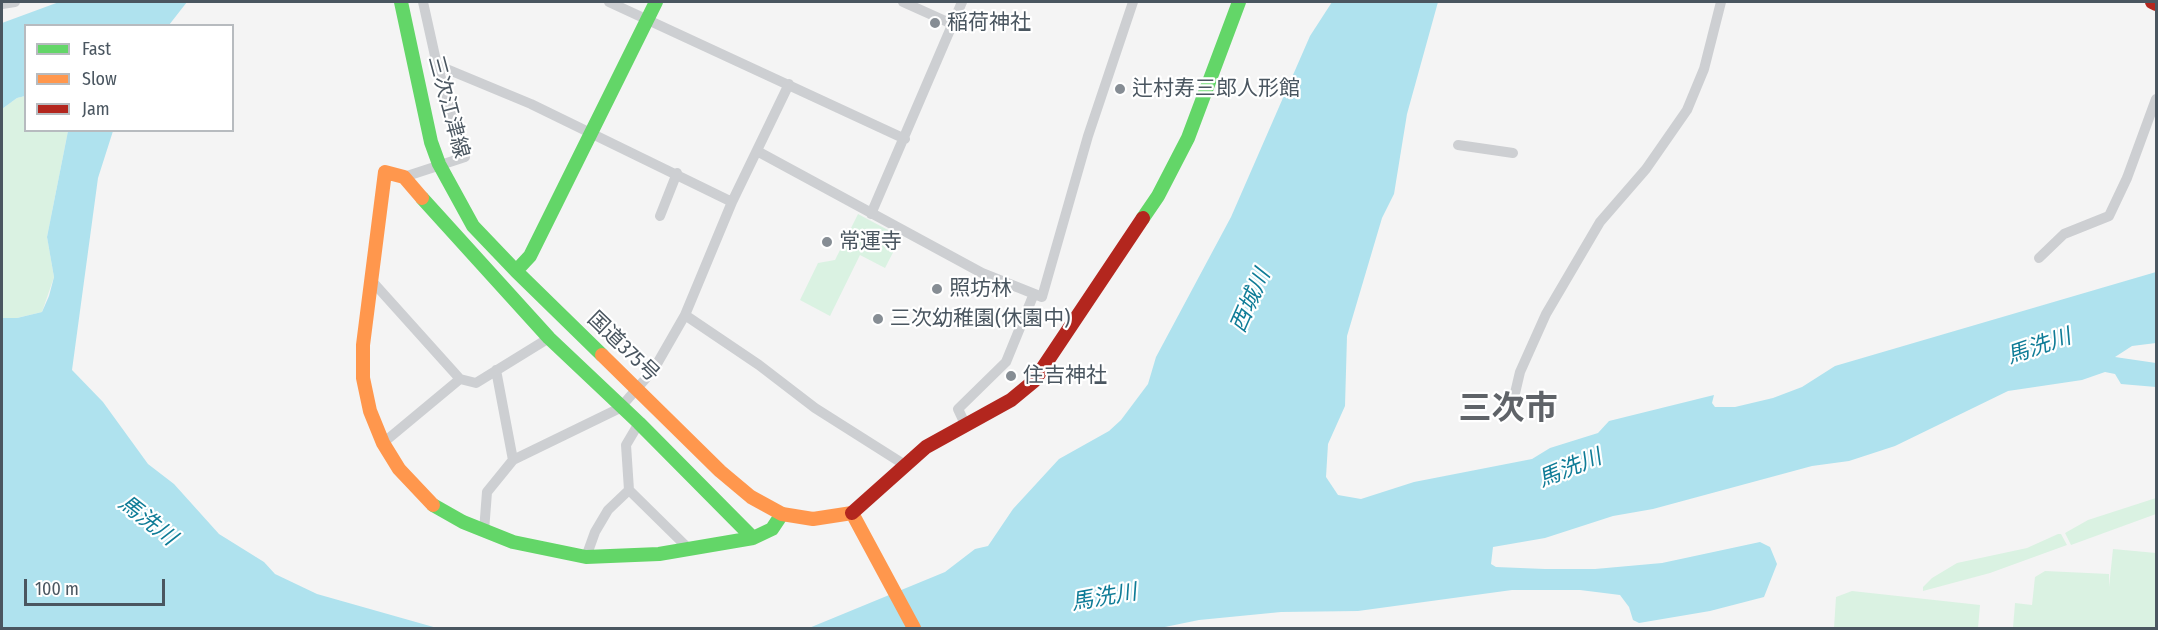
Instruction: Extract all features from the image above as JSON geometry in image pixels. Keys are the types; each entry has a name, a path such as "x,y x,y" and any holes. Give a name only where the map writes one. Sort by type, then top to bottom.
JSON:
{"main road":[{"name":"三次江津線","path":"401,2 431,142 439,164 473,226 516,271"},
{"path":"516,271 530,256 656,2"},
{"path":"914,628 852,513 926,447 1011,400 1034,381 1158,196 1188,138 1239,2"},
{"path":"2152,2 2157,4"},
{"path":"753,538 639,423 620,408 549,338 474,259 404,177 385,172 363,345 363,378 370,411 382,442 399,469 432,504 484,531 513,542 586,557 619,557 690,550 753,538 772,529 782,514"},
{"name":"国道375号","path":"516,271 720,471 751,497 782,514 813,519 852,513"}],"street":[{"path":"2,4 15,2"},
{"path":"404,177 465,157 437,65 423,2"},
{"path":"609,2 905,139"},
{"path":"903,2 952,24"},
{"path":"871,214 962,2"},
{"path":"757,151 982,273 1033,296 1042,297 1088,136 1133,2"},
{"path":"1512,405 1520,372 1546,314 1600,222 1646,169 1687,110 1704,69 1721,2"},
{"path":"437,65 521,99 677,173 732,202"},
{"path":"484,531 487,492 513,460 620,408 654,369 685,315 732,202 789,84"},
{"path":"2039,258 2064,234 2109,216 2127,178 2157,99"},
{"path":"1458,145 1513,153"},
{"path":"660,216 677,173"},
{"path":"371,280 460,379 476,382 549,338"},
{"path":"966,426 958,408 1006,362 1033,296"},
{"path":"685,315 759,365 814,408 905,465"},
{"path":"496,370 513,460"},
{"path":"382,442 460,379"},
{"path":"639,423 626,444 629,490 690,550"},
{"path":"586,557 594,532 608,510 629,490"}],"green space":[{"path":"24,96 24,132 68,132 47,237 54,277 42,312 17,318 2,318 2,109 17,98"},
{"path":"858,214 901,237 885,268 860,255 830,316 800,300 818,263 835,260"},
{"path":"2156,498 2156,514 2071,545 2065,533 2088,520"},
{"path":"2061,534 2067,545 1990,573 1923,591 1923,587 1932,578 1957,563 2027,548"},
{"path":"2113,549 2156,553 2156,628 2013,628 2015,603 2032,605 2035,577 2045,571 2109,574 2109,587"},
{"path":"1852,591 1980,605 1978,628 1834,628 1836,597"}],"water":[{"path":"59,2 187,2 170,24 24,24 24,96 17,98 2,109 2,23"},
{"path":"1332,2 1438,2 1407,114 1394,194 1382,218 1347,336 1345,406 1328,444 1326,477 1338,495 1361,499 1414,482 1532,459 1550,448 1598,433 1609,421 1714,395 1712,403 1715,407 1735,407 1773,398 1802,387 1835,366 2156,272 2156,343 2132,346 2115,357 2156,363 2156,387 2121,384 2115,374 2105,372 2082,380 2008,391 1895,446 1849,461 1812,466 1653,509 1613,516 1545,538 1493,547 1491,564 1496,567 1595,569 1662,563 1760,542 1770,547 1777,564 1764,597 1710,611 1639,623 1633,620 1629,607 1620,595 1580,590 1512,590 1358,611 1281,612 1199,620 1160,628 809,628 945,572 975,549 988,546 1013,509 1059,459 1109,431 1121,420 1148,384 1156,357 1231,217 1310,36"},
{"name":"馬洗川","path":"68,132 113,132 98,178 72,370 103,402 148,464 174,484 219,534 264,562 275,574 317,594 437,628 2,628 2,318 17,318 42,312 54,277 47,237"}],"traffic: fast":[{"path":"401,2 431,142 439,164 473,226 516,271"},
{"path":"602,355 516,271 530,256 656,2"},
{"path":"1143,218 1158,196 1188,138 1239,2"},
{"path":"422,198 549,338 639,423 753,538"},
{"path":"433,505 463,522 513,542 586,557 659,554 753,538 772,529 782,514"}],"traffic: slow":[{"path":"422,198 404,177 385,172 363,345 363,378 370,411 383,443 399,469 433,505"},
{"path":"602,355 720,471 751,497 782,514 813,519 852,513 914,628"}],"traffic: jam":[{"path":"2152,2 2156,4"},
{"path":"852,513 926,447 1011,400 1034,381 1143,218"}],"place":[{"name":"稲荷神社","path":"935,23"},
{"name":"辻村寿三郎人形館","path":"1120,89"},
{"name":"常運寺","path":"827,242"},
{"name":"照坊林","path":"937,289"},
{"name":"三次幼稚園(休園中)","path":"878,319"},
{"name":"住吉神社","path":"1011,376"}],"district":[{"name":"三次市","path":"1508,410"}],"water label":[{"name":"西城川","path":"1251,301"}]}
